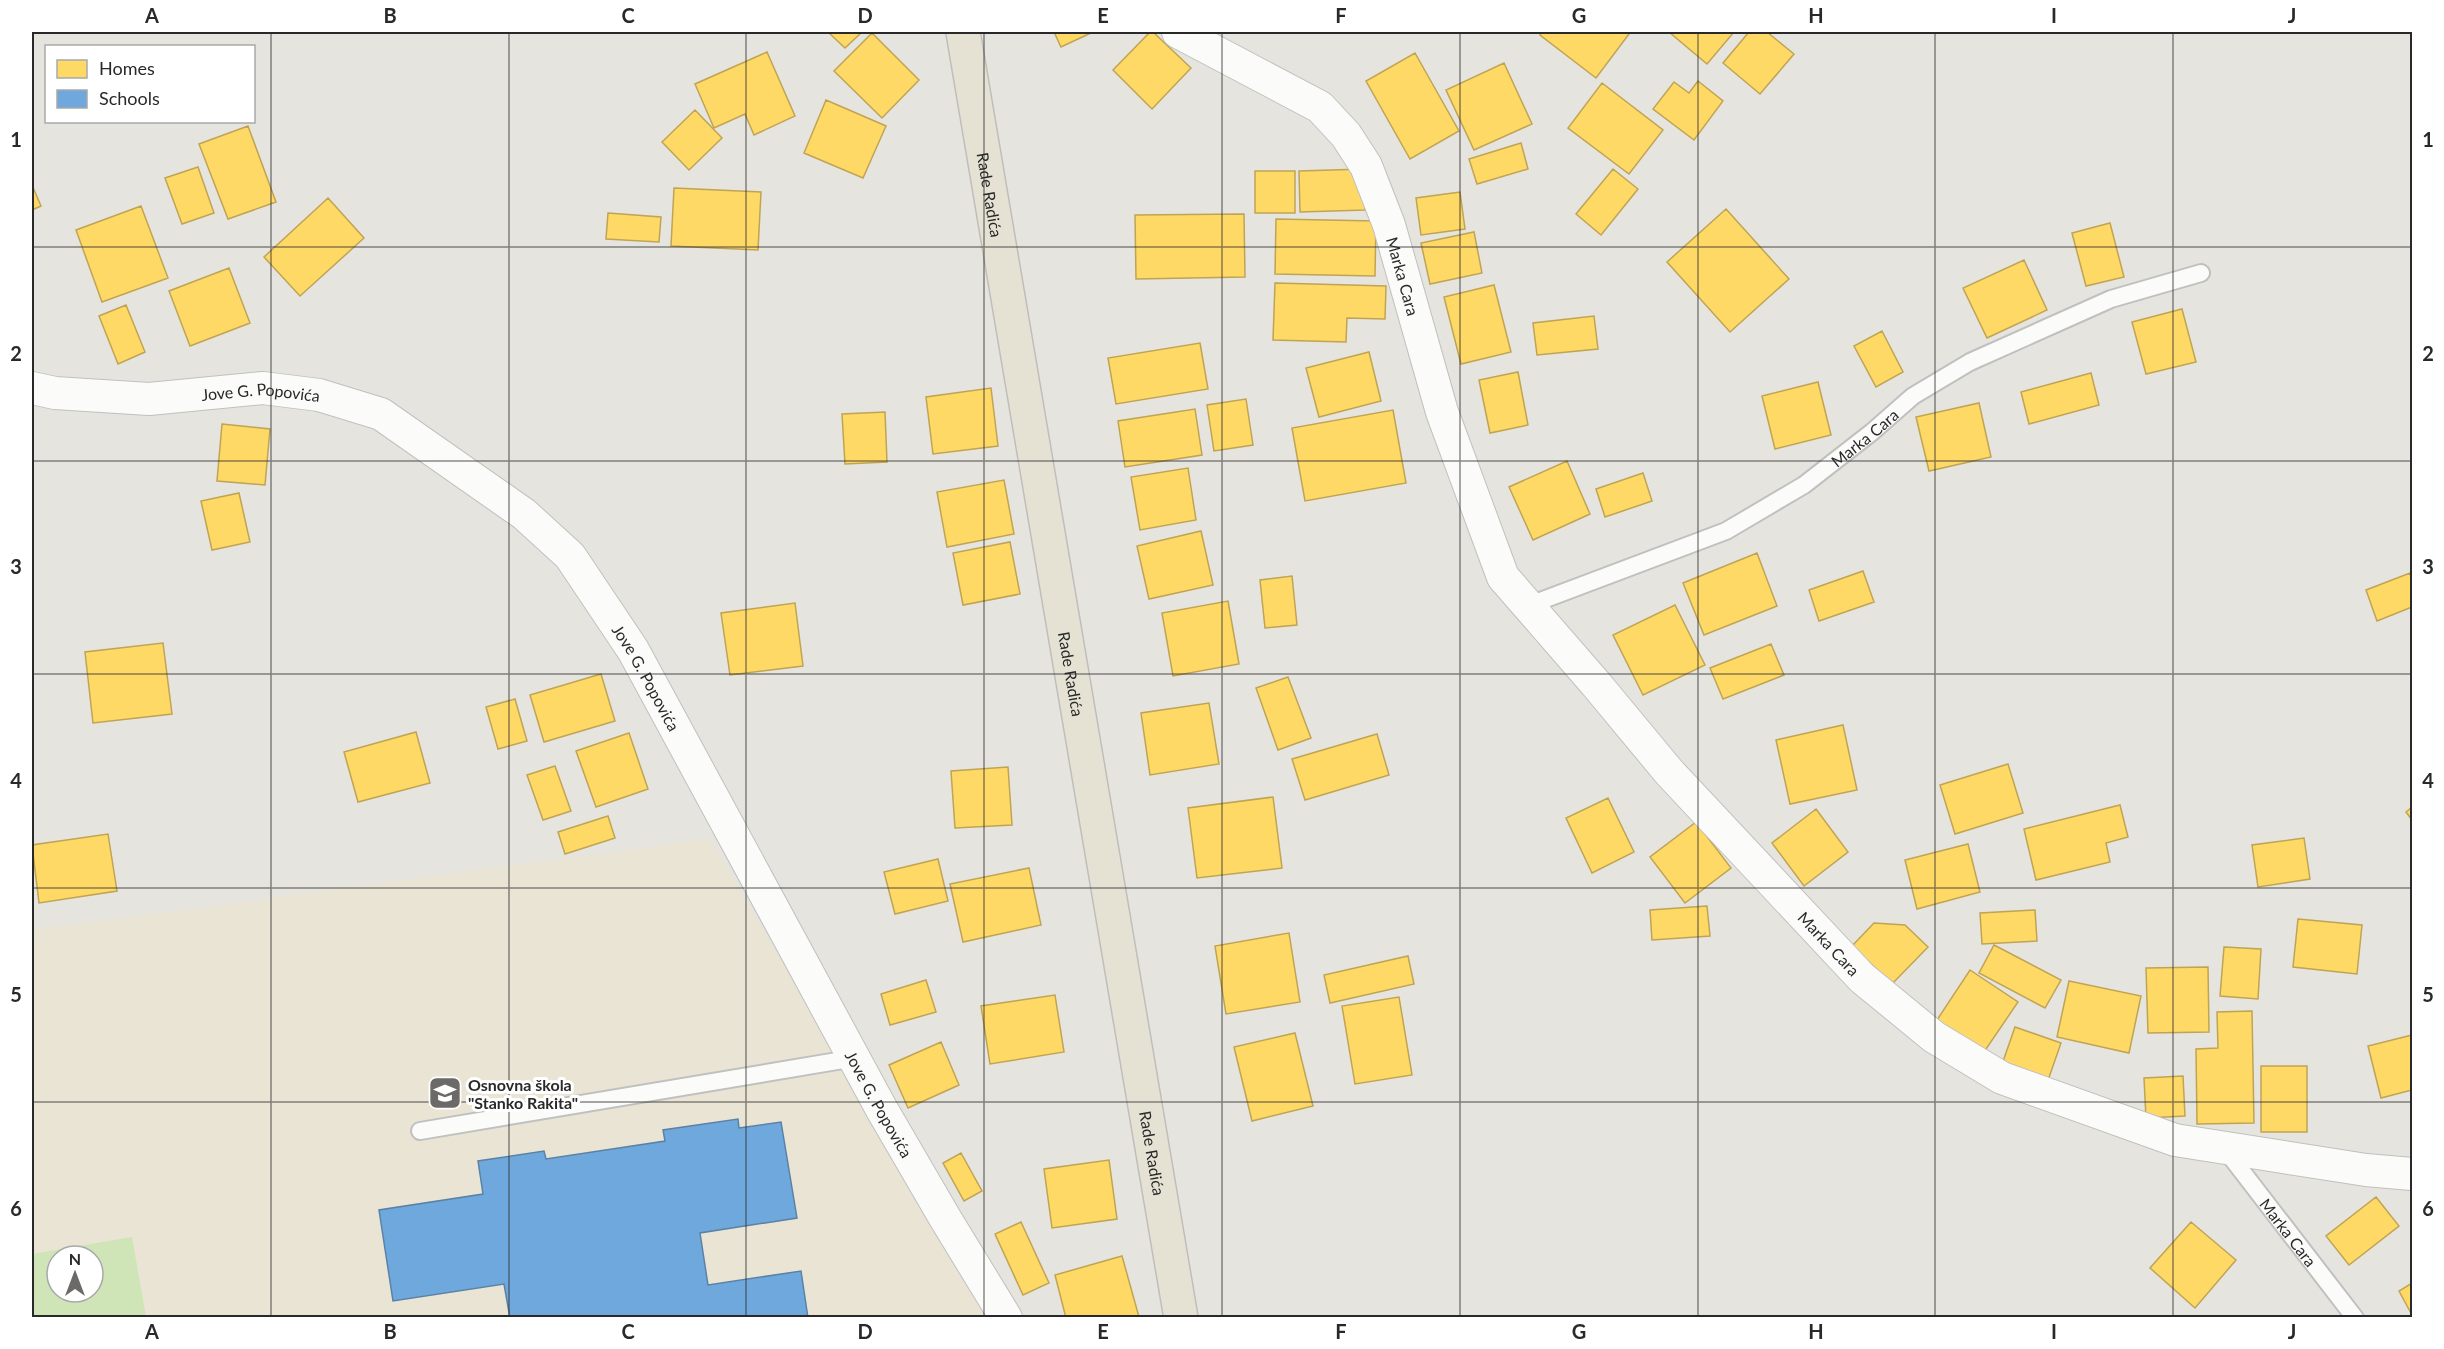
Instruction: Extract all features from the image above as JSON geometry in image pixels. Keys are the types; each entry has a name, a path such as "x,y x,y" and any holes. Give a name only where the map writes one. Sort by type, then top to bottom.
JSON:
{"main road":[{"name":"Rade Radića","path":"963,32 1181,1317"}],"street":[{"name":"Marka Cara","path":"1178,32 1320,107 1346,135 1366,166 1389,225 1442,412 1503,577 1669,772 1854,969 1934,1037 2002,1078 2175,1140 2366,1170 2412,1174"},
{"name":"Jove G. Popovića","path":"32,388 55,393 149,399 263,388 319,395 381,414 524,514 570,556 633,651 855,1058 945,1218 1006,1317"}],"lane":[{"name":"Marka Cara","path":"1527,606 1726,531 1804,485 1913,396 1970,362 2111,299 2201,273"},
{"path":"420,1131 855,1058"},
{"name":"Marka Cara","path":"2223,1148 2355,1317"}],"shaded area":[{"name":"Osnovna škola \"Stanko Rakita\"","path":"710,839 990,1317 32,1317 32,930"}],"green space":[{"path":"132,1237 146,1317 32,1317 32,1254 45,1252 45,1304 105,1304 105,1244 91,1244"}],"building: Homes":[{"path":"828,32 862,32 845,48"},
{"path":"1054,32 1093,32 1061,47"},
{"path":"1150,32 1153,32 1191,68 1152,109 1113,70"},
{"path":"1542,32 1625,32 1629,34 1596,78 1540,35"},
{"path":"1669,32 1734,32 1707,64"},
{"path":"1749,32 1767,32 1794,54 1760,94 1723,63"},
{"path":"872,33 919,80 882,118 834,71"},
{"path":"767,52 795,116 754,135 745,114 714,128 695,84"},
{"path":"1415,53 1459,131 1410,159 1366,81"},
{"path":"1504,63 1532,124 1474,150 1446,90"},
{"path":"1698,81 1723,101 1694,140 1653,109 1674,82 1689,93"},
{"path":"1602,83 1663,130 1629,174 1568,128"},
{"path":"826,100 886,126 863,178 804,153"},
{"path":"695,110 722,138 689,170 662,142"},
{"path":"248,126 276,202 228,219 199,144"},
{"path":"1521,143 1528,169 1477,184 1469,159"},
{"path":"198,167 214,213 182,224 165,178"},
{"path":"1364,169 1365,210 1300,212 1299,171"},
{"path":"1613,169 1638,189 1601,235 1576,214"},
{"path":"1255,171 1295,171 1295,213 1255,213"},
{"path":"32,185 41,206 32,210"},
{"path":"674,188 761,192 758,250 671,246"},
{"path":"1460,192 1465,229 1421,235 1416,198"},
{"path":"328,198 364,238 300,296 264,257"},
{"path":"141,206 168,278 102,302 76,230"},
{"path":"1726,209 1789,279 1730,332 1667,262"},
{"path":"608,213 661,217 659,242 606,239"},
{"path":"1244,214 1245,277 1136,279 1135,215"},
{"path":"1276,219 1376,221 1375,276 1275,274"},
{"path":"2110,223 2124,277 2086,286 2072,233"},
{"path":"1474,232 1482,273 1430,284 1421,243"},
{"path":"2024,260 2047,310 1987,338 1963,288"},
{"path":"229,268 250,323 190,346 169,291"},
{"path":"1275,283 1386,286 1385,319 1347,318 1346,342 1273,340"},
{"path":"1494,285 1511,352 1461,364 1444,297"},
{"path":"126,305 145,352 118,364 99,316"},
{"path":"2182,309 2196,362 2146,374 2132,322"},
{"path":"1594,316 1598,349 1537,355 1533,323"},
{"path":"1882,331 1903,372 1876,387 1854,346"},
{"path":"1200,343 1208,389 1116,404 1108,358"},
{"path":"1369,352 1381,401 1319,417 1306,368"},
{"path":"1518,372 1528,425 1490,433 1479,380"},
{"path":"2091,373 2099,405 2029,424 2021,392"},
{"path":"1818,382 1831,435 1775,449 1762,396"},
{"path":"991,388 998,446 933,454 926,397"},
{"path":"1246,399 1253,445 1214,451 1207,405"},
{"path":"1979,403 1991,457 1929,471 1916,417"},
{"path":"1195,409 1202,455 1125,467 1118,421"},
{"path":"1393,410 1406,483 1305,501 1292,428"},
{"path":"885,412 887,462 845,464 842,414"},
{"path":"222,424 270,429 265,485 217,481"},
{"path":"1567,461 1590,514 1533,540 1509,487"},
{"path":"1188,468 1196,520 1140,530 1131,477"},
{"path":"1643,473 1652,501 1605,517 1596,489"},
{"path":"1004,480 1014,534 947,547 937,492"},
{"path":"239,493 250,542 212,550 201,501"},
{"path":"1201,531 1213,585 1149,599 1137,546"},
{"path":"1010,542 1020,594 963,605 953,553"},
{"path":"1757,553 1777,606 1704,635 1683,583"},
{"path":"1863,571 1874,602 1819,621 1809,590"},
{"path":"2410,573 2412,607 2377,621 2366,590"},
{"path":"1292,576 1297,625 1265,628 1260,580"},
{"path":"1228,601 1239,664 1173,676 1162,613"},
{"path":"795,603 803,666 730,675 721,613"},
{"path":"1675,605 1705,665 1643,695 1613,635"},
{"path":"163,643 172,714 93,723 85,652"},
{"path":"1771,644 1784,675 1723,699 1710,668"},
{"path":"601,674 615,721 544,742 530,695"},
{"path":"1288,677 1311,738 1278,750 1256,688"},
{"path":"515,699 527,741 498,749 486,707"},
{"path":"1209,703 1219,764 1150,775 1141,713"},
{"path":"1843,725 1857,790 1790,804 1776,740"},
{"path":"416,732 430,783 358,802 344,752"},
{"path":"629,733 648,789 596,807 576,751"},
{"path":"1377,734 1389,775 1305,800 1292,759"},
{"path":"2008,764 2023,813 1955,834 1940,785"},
{"path":"555,766 571,811 543,820 527,775"},
{"path":"1008,767 1012,825 955,828 951,771"},
{"path":"1273,797 1282,868 1197,878 1188,808"},
{"path":"1608,798 1634,852 1592,873 1566,818"},
{"path":"2120,805 2128,837 2106,843 2110,862 2036,880 2024,829"},
{"path":"2412,807 2412,820 2406,812"},
{"path":"1816,809 1848,852 1804,886 1772,843"},
{"path":"608,816 615,838 565,854 558,832"},
{"path":"1696,822 1731,868 1685,903 1650,857"},
{"path":"108,834 117,891 39,903 32,845"},
{"path":"2304,838 2310,879 2258,887 2252,845"},
{"path":"1968,844 1980,892 1917,909 1905,860"},
{"path":"938,859 948,901 895,914 884,872"},
{"path":"1029,868 1041,925 963,942 950,884"},
{"path":"1707,906 1710,936 1652,940 1650,910"},
{"path":"2035,910 2037,941 1982,944 1980,913"},
{"path":"2298,919 2362,925 2357,974 2293,967"},
{"path":"1874,923 1905,925 1928,947 1892,984 1852,946"},
{"path":"1289,933 1300,1002 1226,1014 1215,946"},
{"path":"1994,945 2061,980 2045,1008 1979,973"},
{"path":"2224,947 2261,949 2258,999 2220,996"},
{"path":"1408,956 1414,984 1330,1003 1324,975"},
{"path":"2208,967 2209,1032 2148,1033 2146,968"},
{"path":"1970,970 2018,1002 1984,1052 1937,1020"},
{"path":"926,980 936,1012 890,1025 881,994"},
{"path":"2069,981 2141,996 2129,1053 2057,1037"},
{"path":"1055,995 1064,1052 990,1064 981,1006"},
{"path":"1399,997 1412,1075 1355,1084 1342,1006"},
{"path":"2252,1011 2254,1123 2197,1124 2196,1049 2218,1048 2217,1012"},
{"path":"2015,1027 2061,1043 2046,1086 2000,1070"},
{"path":"1295,1033 1313,1106 1252,1121 1234,1047"},
{"path":"2412,1035 2412,1090 2381,1098 2368,1046"},
{"path":"941,1042 959,1085 908,1108 889,1065"},
{"path":"2261,1066 2307,1066 2307,1132 2261,1132"},
{"path":"2183,1076 2185,1116 2146,1118 2144,1078"},
{"path":"961,1153 982,1191 964,1201 943,1163"},
{"path":"1109,1160 1117,1219 1052,1228 1044,1169"},
{"path":"2376,1197 2399,1226 2349,1265 2326,1236"},
{"path":"1021,1222 1049,1283 1023,1295 995,1234"},
{"path":"2191,1222 2236,1260 2195,1308 2150,1268"},
{"path":"1122,1256 1139,1317 1066,1318 1055,1275"},
{"path":"2412,1283 2412,1315 2399,1291"}],"building: Schools":[{"path":"738,1119 739,1128 781,1122 797,1218 700,1233 708,1285 801,1271 808,1318 510,1318 504,1284 393,1301 379,1210 483,1194 478,1161 544,1151 546,1159 665,1141 663,1130"}],"place":[{"name":"Osnovna škola \"Stanko Rakita\"","path":"445,1093"}]}
